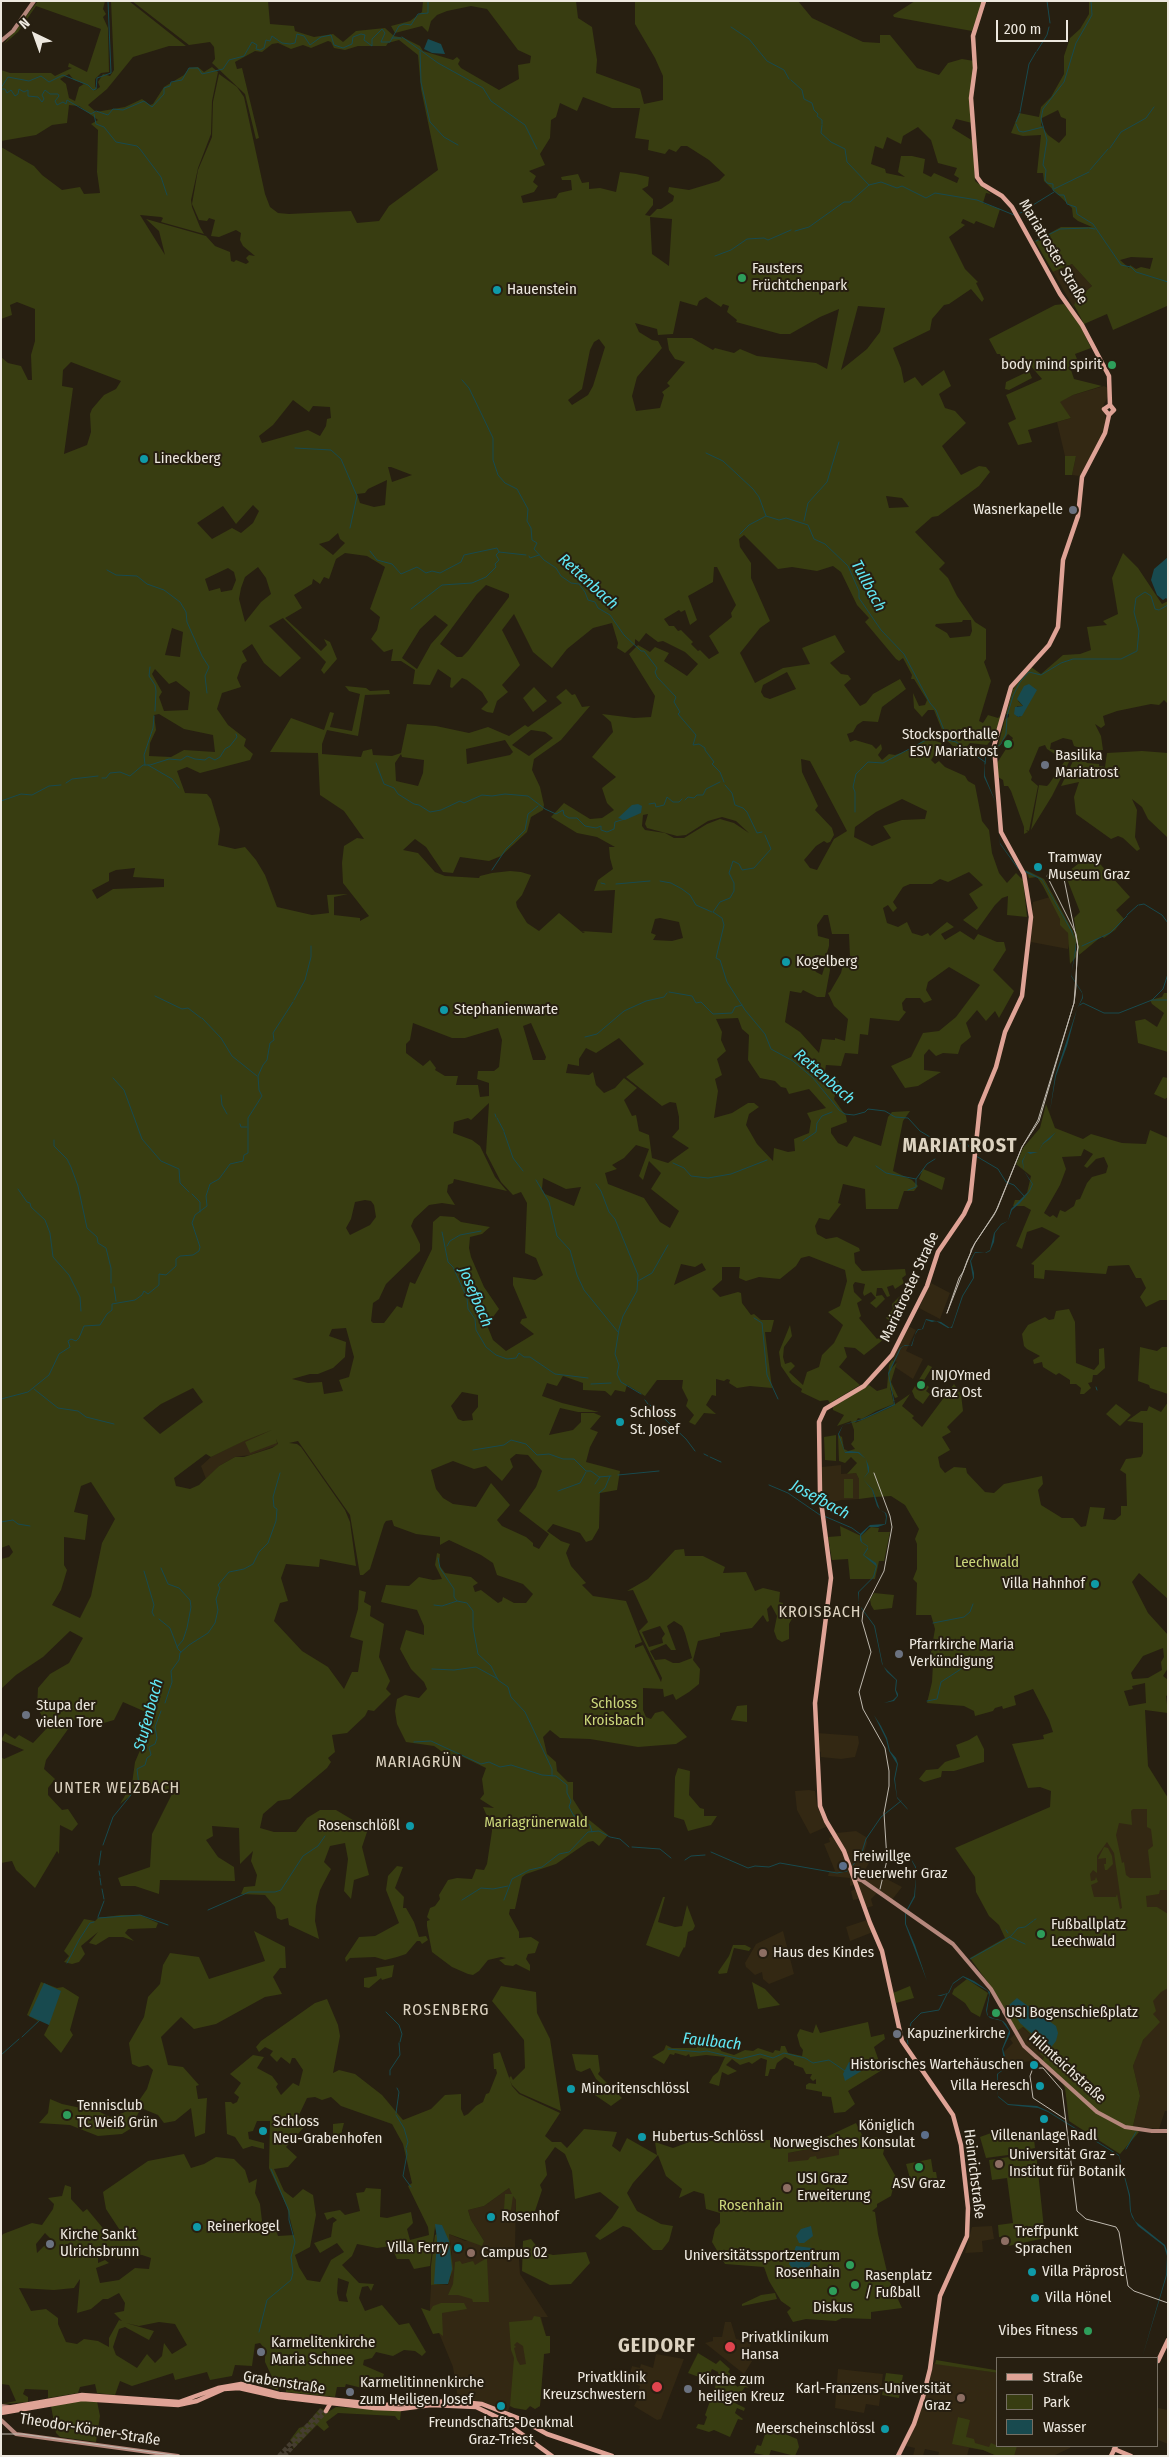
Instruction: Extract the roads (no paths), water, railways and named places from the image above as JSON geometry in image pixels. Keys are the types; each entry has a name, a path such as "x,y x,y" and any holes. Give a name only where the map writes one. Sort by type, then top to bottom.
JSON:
{"main road":[{"path":"1,41 13,30 34,1"},
{"name":"Mariatroster Straße","path":"905,2047 898,2025 882,1950 870,1923 856,1878 841,1845 824,1818 818,1793 815,1703 831,1578 820,1493 820,1417 827,1407 867,1384 892,1355 928,1283 938,1252 968,1206 980,1106 996,1067 1005,1032 1022,996 1031,917 1024,874 1002,835 994,749 1011,687 1049,645 1058,628 1063,560 1078,516 1082,477 1105,433 1109,415 1114,410 1110,405 1110,378 1082,325 1060,294 1012,207 1002,196 982,184 977,177 971,102 975,68 973,36 984,1"},
{"name":"Hilmteichstraße","path":"856,1878 947,1939 977,1969 1016,2035 1036,2058 1097,2112 1125,2127 1152,2132 1168,2131"},
{"name":"Heinrichstraße","path":"898,2456 916,2420 930,2369 941,2292 965,2244 969,2223 961,2145 953,2115 905,2047"},
{"path":"1159,2359 1168,2340"},
{"name":"Grabenstraße","path":"2,2410 82,2396 179,2402 224,2386 241,2384 279,2394 393,2409 431,2405 476,2407 517,2430 552,2456"},
{"name":"Grabenstraße","path":"2,2410 82,2399 178,2405 197,2401 224,2389 239,2388 311,2402 328,2401 392,2406 439,2401 473,2403 506,2413"},
{"path":"311,2402 320,2404 324,2410 328,2401"},
{"name":"Theodor-Körner-Straße","path":"2,2410 2,2421 16,2434 178,2456"},
{"path":"487,2412 501,2417 506,2413 547,2434 612,2456"},
{"path":"517,2430 521,2423 528,2424"},
{"path":"1111,2456 1115,2448 1131,2456"}],"water":[{"path":"428,39 441,44 445,54 432,53 424,49"},
{"path":"1168,557 1168,600 1166,598 1163,600 1157,595 1151,580 1154,569"},
{"path":"1029,684 1037,690 1022,716 1018,717 1014,714 1015,707 1023,706 1017,699 1024,686"},
{"path":"985,762 985,776 996,803 984,777"},
{"path":"996,803 1000,843 1019,869 1042,879 1072,931 1075,941 1042,880 1018,869 1000,844"},
{"path":"638,804 642,806 641,813 625,820 618,818 632,805"},
{"path":"1071,975 1082,992 1083,998 1077,1009 1082,993"},
{"path":"1077,1009 1067,1046 1056,1076 1050,1111 1055,1076"},
{"path":"1056,1132 1043,1144 1038,1152 1043,1143"},
{"path":"1024,1171 1033,1184 1030,1191 1012,1210 1008,1221 1011,1209 1029,1191 1032,1184"},
{"path":"1008,1221 1001,1225 995,1233 990,1251 985,1253 990,1250 994,1233 1001,1224"},
{"path":"975,1252 985,1253 975,1253 971,1261 974,1278 963,1296 952,1328 950,1328 962,1296 973,1278 970,1261"},
{"path":"926,1319 936,1321 926,1320 923,1329 918,1330 915,1335 911,1346 916,1332 918,1329 922,1329"},
{"path":"936,1321 941,1322 950,1328 948,1328"},
{"path":"905,1345 911,1346 901,1348 889,1374 895,1405 862,1420 843,1425 862,1419 894,1404 888,1373 900,1348"},
{"path":"843,1425 839,1434 845,1452 859,1452 866,1459 858,1453 845,1453 838,1434"},
{"path":"866,1459 869,1472 863,1479 868,1472"},
{"path":"863,1479 873,1490 880,1510 872,1490"},
{"path":"880,1510 886,1513 886,1524 878,1527 869,1527 861,1536 862,1542 868,1547 861,1542 860,1534 870,1525 885,1524 885,1513"},
{"path":"868,1547 864,1555 876,1563 877,1566 874,1577 859,1592 858,1603 858,1592 873,1577 876,1566 863,1555"},
{"path":"858,1603 875,1626 883,1665 874,1626"},
{"path":"884,1667 897,1680 896,1690 898,1696 894,1701 884,1703 893,1700 897,1696 895,1690 896,1680"},
{"path":"874,1715 887,1738 890,1751 896,1758 898,1764 895,1779 897,1797 908,1810 897,1798 894,1779 897,1764 889,1751 886,1739"},
{"path":"916,1877 915,1897 906,1913 906,1924 927,1981 905,1924 905,1913 914,1896"},
{"path":"963,1976 990,1992 988,2016 986,2010 988,1991 963,1977 953,1984 949,1993 937,1996 948,1993 953,1983"},
{"path":"44,1983 61,1991 49,2025 29,2016"},
{"path":"1017,1998 1056,2026 1058,2033 1056,2041 1049,2050 1043,2049 1038,2039 1020,2023 1009,2005"},
{"path":"988,2016 1003,2021 1010,2031 1003,2049 1005,2056 1002,2071 998,2074 998,2096 1008,2104 1037,2106 1048,2111 1119,2155 1130,2195 1131,2212 1135,2221 1165,2245 1168,2254 1167,2275 1142,2357 1166,2275 1167,2256 1164,2246 1138,2226 1132,2217 1119,2156 1048,2112 1038,2108 1008,2105 998,2097 997,2074 1001,2071 1004,2060 1002,2049 1009,2031 1002,2021"},
{"path":"849,2062 861,2063 863,2070 845,2081 843,2074"},
{"path":"435,2224 442,2225 449,2241 452,2269 448,2284 434,2284 437,2239"},
{"path":"811,2226 813,2236 804,2243 799,2243 796,2236 801,2229"},
{"path":"796,2246 812,2248 810,2265 803,2270 794,2270 789,2264"}],"waterway":[{"path":"1,88 8,77 29,81 41,76 49,82 63,75 88,85 93,90 96,89 97,78 111,73 108,1"},
{"path":"1,89 5,89 7,93 11,90 15,96 18,94 19,89 24,92 28,90 28,96 38,97 42,102 44,99 42,95 45,90 50,94 58,94 59,96 55,101 57,105 63,102 66,104 67,100 91,114 96,111 108,115 113,109 123,110 144,101 152,107 164,94 164,88 170,86 171,82 182,80 189,68 198,68 202,74 223,69 229,60 244,56 252,42 257,45 256,49 260,50 264,48 266,40 270,41 272,36 282,43 290,44 295,43 297,34 304,36 310,45 321,37 331,35 334,45 343,48 352,44 353,37 361,34 365,35 364,40 372,46 372,39 382,29 385,33 381,42 390,42 399,26 404,24 411,25 418,14 428,13 428,1"},
{"path":"1047,1 1050,23"},
{"path":"1091,1 1092,15 1076,43 1064,82 1043,109 1041,119 1047,140 1043,165 1046,170 1045,180 1047,183 1053,184 1053,190 1059,195 1064,195 1067,204 1076,207 1077,214 1093,224 1121,265 1131,267 1136,272 1168,282"},
{"path":"731,27 749,39 767,61 784,70 789,79"},
{"path":"1037,51 1047,35 1049,27"},
{"path":"402,37 438,63 483,88 491,101 525,125 537,149"},
{"path":"392,38 401,38"},
{"path":"420,51 421,82 430,122 444,137 458,145"},
{"path":"1020,112 1029,64 1036,52"},
{"path":"791,80 802,90 804,99 812,103 814,110 818,114 817,116 822,120 822,124"},
{"path":"1110,148 1121,132 1146,118 1154,107"},
{"path":"1016,122 1020,113"},
{"path":"94,114 96,124 104,127 116,142 137,146 140,149 161,177 167,195"},
{"path":"1016,124 1019,131 1023,132 1043,127"},
{"path":"822,125 821,133 831,142 845,149 847,162 869,185"},
{"path":"1090,170 1108,149"},
{"path":"1054,189 1089,172"},
{"path":"795,231 809,227 844,202 850,202 869,185 881,182 897,188 902,186 926,198 935,193 977,200 1014,215"},
{"path":"1025,210 1054,192"},
{"path":"1036,241 1060,229 1088,228"},
{"path":"1089,228 1095,229"},
{"path":"715,256 731,250 747,239 764,238 768,240 791,230"},
{"name":"Rettenbach","path":"462,380 469,388 493,438 493,460 498,475 505,483 517,489 528,509 527,521 531,528 532,540 537,543 534,549 544,560 556,568 561,576 571,583 579,584 588,600 595,602 598,608 610,615 624,635 641,651 644,651 657,668 655,672 657,677 676,697 674,702 680,712 678,714 696,735 693,745 699,744 705,748 714,762 712,764 720,772 724,782"},
{"path":"804,521 808,503 827,482 839,442"},
{"path":"295,448 331,450 341,459 357,496 350,528"},
{"name":"Tullbach","path":"706,453 723,461 753,489 759,497 766,516 779,520 786,518 808,525 814,539 825,544 848,566 859,591 859,598 881,630 904,654 930,703 936,710 948,740 956,742 985,762"},
{"path":"740,534 749,525 766,516"},
{"path":"370,551 377,560 392,564 401,574 417,567 426,573 432,571 440,573 461,562 464,555 497,548 499,552 526,555"},
{"path":"411,609 442,585 472,583 486,577 496,567 495,564 499,560 496,555 499,552"},
{"path":"529,556 530,558 539,555"},
{"path":"107,570 116,575 137,576 147,584 164,590 180,602 186,612 187,622 202,656 209,667 205,676 207,693"},
{"path":"997,747 1001,744 1006,734 1007,716 1013,696 1020,682 1029,672 1041,675 1061,663 1073,659 1121,659 1137,651 1139,631 1134,612 1136,598 1145,592 1151,596 1155,609 1159,610 1168,605"},
{"path":"150,667 149,676 155,685 156,691 155,711"},
{"path":"145,765 144,755 153,728 154,716"},
{"path":"102,778 106,778 110,773 120,772 130,776 143,765 150,765 169,759 181,760 187,756 205,760 209,757 215,760 230,746 237,737 236,734"},
{"path":"938,737 946,736"},
{"path":"855,812 855,792 853,787 856,774 868,762 883,763 928,739"},
{"path":"985,764 986,754 993,749"},
{"path":"376,763 384,784 394,788 398,794 430,812 441,810 460,801 464,803 482,795 505,794 528,796 545,809 556,814 563,810 564,815 569,818 577,818 585,826 596,828 601,826 601,830 607,832 614,829 615,822 628,818"},
{"path":"148,765 172,779 179,788"},
{"path":"66,783 72,779 98,776"},
{"path":"685,800 688,797 694,798 697,795 703,795 706,789 720,782"},
{"path":"1,801 21,794 32,795 49,786 61,785"},
{"name":"Rettenbach","path":"725,785 732,793 735,805 747,812 757,833 762,832"},
{"path":"649,804 655,803 656,807 664,805 667,797 673,802 679,802 682,799"},
{"path":"492,870 506,849 525,830 528,814 538,806"},
{"name":"Rettenbach","path":"765,835 771,849 754,868 742,870 739,864 733,861 729,873 734,883 734,891 730,898 720,902 713,912 722,918 724,925 716,958 720,960 727,982 745,1010 765,1034 771,1049 793,1061 813,1078 839,1110 845,1114 854,1115 865,1112 868,1109 885,1111 895,1117 908,1118 920,1131 937,1144 966,1142 973,1153"},
{"path":"616,884 650,881"},
{"path":"660,881 671,883 682,889 690,895 696,905 712,912"},
{"path":"601,883 605,884"},
{"path":"1139,905 1144,904 1162,915 1168,923"},
{"path":"1127,915 1138,905"},
{"path":"1082,946 1110,933 1127,916"},
{"path":"294,1000 305,980 311,957 311,946"},
{"path":"1152,1000 1163,989 1168,974"},
{"path":"669,992 692,996 696,1003 701,1002 713,1014 732,1013 735,1007 742,1005"},
{"path":"585,1037 597,1034 624,1011 646,1001 664,997 667,993"},
{"path":"155,996 182,1009 188,1008 201,1018"},
{"path":"1080,1005 1083,1003 1104,1013 1119,1013 1152,1000 1168,1000"},
{"path":"1,1399 28,1392 49,1375 59,1354 70,1347 68,1341 71,1339 76,1341 84,1326 100,1325 112,1310 112,1304 135,1300 144,1291 148,1294 159,1285 159,1274 166,1275 176,1266 176,1259 180,1256 193,1255 199,1251 200,1247 192,1223 195,1215 207,1206 206,1196 210,1184 219,1179 230,1164 243,1161 244,1155 248,1153 248,1118 262,1096 259,1090 258,1076 267,1060 270,1043 274,1040 273,1033 293,1002"},
{"path":"202,1018 221,1038 232,1056 257,1076"},
{"path":"113,1078 124,1090 142,1139 161,1161 179,1169 180,1183 189,1192"},
{"path":"221,1095 222,1105 227,1114"},
{"path":"803,1141 816,1132 817,1123 822,1116 832,1112"},
{"path":"497,1118 504,1131"},
{"path":"240,1124 241,1127 247,1127"},
{"path":"504,1132 513,1158 523,1171"},
{"path":"54,1140 54,1146 67,1159 71,1167 78,1186 87,1228 97,1237 98,1243 106,1248 111,1268 111,1283"},
{"name":"Rettenbach","path":"976,1156 998,1169 1006,1182 1014,1185 1025,1197"},
{"path":"876,1166 886,1173 916,1179 927,1164 935,1159"},
{"path":"673,1163 684,1168 691,1176 708,1178 731,1174 767,1160"},
{"path":"908,1190 916,1187 916,1179"},
{"path":"536,1180 549,1202 557,1236 570,1250 577,1275 584,1290 618,1332"},
{"path":"596,1184 601,1191 609,1212 615,1219 638,1275 637,1291 623,1316 615,1354 619,1365 617,1374 621,1382"},
{"path":"18,1189 27,1202 30,1203 31,1207 45,1220 50,1233 53,1257 69,1275 80,1297 81,1311"},
{"path":"192,1194 200,1202 200,1212"},
{"path":"447,1246 450,1241 460,1235 481,1231"},
{"name":"Josefbach","path":"442,1232 448,1262 453,1267 467,1298 468,1309 475,1319 476,1330 486,1347 496,1355 507,1359 516,1358 519,1353 524,1357 530,1357 555,1374 588,1378"},
{"path":"638,1281 652,1273 668,1245"},
{"path":"114,1287 116,1301"},
{"path":"754,1318 762,1323 767,1375 778,1399"},
{"name":"Josefbach","path":"621,1382 641,1394"},
{"name":"Josefbach","path":"591,1384 611,1383"},
{"path":"34,1389 58,1408 78,1411 86,1417 114,1424"},
{"name":"Josefbach","path":"645,1400 648,1404"},
{"name":"Josefbach","path":"650,1405 686,1439 695,1451"},
{"path":"473,1450 504,1445 511,1440 526,1444 537,1455 549,1454 563,1459 574,1459 586,1471 591,1471 599,1477 611,1476"},
{"name":"Josefbach","path":"704,1454 708,1456"},
{"name":"Josefbach","path":"710,1457 721,1462"},
{"path":"618,1475 659,1471"},
{"path":"558,1491 580,1483 586,1472"},
{"name":"Stufenbach","path":"165,1703 172,1682 171,1671 179,1660 180,1653 208,1633 215,1623 218,1610 216,1599 220,1588 218,1585 229,1572 244,1569 253,1564 259,1552 268,1543 276,1521 277,1509 274,1507 273,1497 280,1473"},
{"path":"599,1493 605,1488 610,1476"},
{"path":"595,1484 600,1477"},
{"name":"Josefbach","path":"769,1485 788,1493 820,1515"},
{"name":"Josefbach","path":"824,1516 852,1528 860,1534"},
{"path":"1,1522 13,1520 18,1524 30,1526"},
{"path":"438,1558 440,1568 454,1589 454,1597 457,1601 467,1603 473,1611 473,1627 478,1654 491,1666 498,1680 508,1687 511,1697 525,1712 552,1769 552,1776"},
{"path":"161,1568 168,1584 179,1588 190,1600 191,1607 187,1628 183,1640 177,1647"},
{"path":"144,1571 154,1605 152,1612 154,1616"},
{"path":"434,1605 442,1606 457,1601"},
{"path":"933,1623 964,1617 970,1612 973,1604"},
{"path":"159,1619 170,1628 181,1652"},
{"path":"432,1669 454,1670 476,1667 498,1679"},
{"path":"927,1701 937,1699 941,1682 961,1669"},
{"name":"Stufenbach","path":"103,1845 113,1817 139,1785 137,1769 145,1765 147,1758 151,1755 149,1747 155,1744 157,1738 155,1727 161,1711"},
{"path":"414,1742 431,1741 481,1764 489,1762 500,1767 511,1765 542,1775 556,1776 567,1785 567,1793 571,1801 569,1807 574,1816 577,1816 579,1822 590,1825 592,1832"},
{"path":"853,1865 861,1855 866,1839 881,1817 901,1801"},
{"path":"504,1900 512,1879 529,1870 542,1867 559,1854 569,1852 588,1832 599,1831 610,1837 620,1839 629,1847"},
{"path":"208,1910 249,1892 275,1892 281,1890 303,1856 318,1846 325,1836"},
{"path":"632,1847 660,1849 671,1858"},
{"name":"Stufenbach","path":"99,1865 101,1851"},
{"path":"711,1852 748,1868 755,1866 769,1867 780,1863 837,1873 847,1871"},
{"path":"685,1860 691,1856 705,1855"},
{"name":"Stufenbach","path":"99,1871 100,1876"},
{"name":"Stufenbach","path":"100,1878 101,1885"},
{"path":"462,1900 481,1888 493,1889 508,1886"},
{"name":"Stufenbach","path":"102,1889 104,1899"},
{"name":"Stufenbach","path":"98,1917 104,1901"},
{"path":"98,1918 140,1915 168,1925"},
{"path":"970,1959 1011,1936 1018,1928 1025,1927 1033,1921"},
{"name":"Stufenbach","path":"67,1963 90,1923 94,1922"},
{"path":"1010,1937 1025,1944"},
{"name":"Faulbach","path":"908,2044 907,2038 911,2023 921,2013 939,2010 947,1994"},
{"path":"386,2012 399,2025 402,2034 400,2042"},
{"name":"Stufenbach","path":"22,2037 41,2019"},
{"name":"Stufenbach","path":"1,2055 19,2039"},
{"path":"390,2075 390,2070 400,2055 399,2043"},
{"name":"Faulbach","path":"668,2049 707,2051 740,2059 760,2054 773,2058 784,2053 805,2058 813,2063 829,2060 845,2071"},
{"path":"396,2113 399,2092 397,2088"},
{"path":"396,2115 404,2128 408,2142 406,2148"},
{"path":"1126,2149 1136,2132"},
{"path":"406,2149 407,2154 403,2176 411,2187"},
{"path":"259,2332 267,2300 291,2280 293,2273 291,2257 295,2242 289,2220 289,2211 271,2169"}],"tunnel":[{"path":"279,2456 323,2409"},
{"path":"284,2456 326,2411"}],"tram line":[{"path":"947,1313 971,1250 975,1243 996,1211 1022,1147 1038,1120 1074,1003 1078,947 1076,934 1047,876 1051,870 1058,869 1063,874 1071,913 1077,942 1078,947 1076,986 1074,1003 1039,1121 1022,1147 998,1207 994,1215 975,1243 947,1313"},
{"path":"874,1473 890,1516 892,1527 884,1571 863,1612 862,1621 871,1652 859,1692 863,1709 885,1748 889,1771 889,1786 884,1813 887,1860 880,1889"},
{"path":"1065,2119 1033,2098 1030,2076 1033,2068 1043,2068 1062,2090 1077,2211 1086,2219 1116,2227 1119,2232 1128,2286 1134,2291 1168,2303"},
{"path":"1,2434 22,2434 179,2456"}],"place":[{"name":"Fausters Früchtchenpark","path":"742,278"},
{"name":"Hauenstein","path":"497,290"},
{"name":"body mind spirit","path":"1112,365"},
{"name":"Lineckberg","path":"144,459"},
{"name":"Wasnerkapelle","path":"1073,510"},
{"name":"Stocksporthalle ESV Mariatrost","path":"1008,744"},
{"name":"Basilika Mariatrost","path":"1045,765"},
{"name":"Tramway Museum Graz","path":"1038,867"},
{"name":"Kogelberg","path":"786,962"},
{"name":"Stephanienwarte","path":"444,1010"},
{"name":"INJOYmed Graz Ost","path":"921,1385"},
{"name":"Schloss St. Josef","path":"620,1422"},
{"name":"Villa Hahnhof","path":"1095,1584"},
{"name":"Pfarrkirche Maria Verkündigung","path":"899,1654"},
{"name":"Stupa der vielen Tore","path":"26,1715"},
{"name":"Rosenschlößl","path":"410,1826"},
{"name":"Freiwillge Feuerwehr Graz","path":"843,1866"},
{"name":"Fußballplatz Leechwald","path":"1041,1934"},
{"name":"Haus des Kindes","path":"763,1953"},
{"name":"USI Bogenschießplatz","path":"996,2013"},
{"name":"Kapuzinerkirche","path":"897,2034"},
{"name":"Historisches Wartehäuschen","path":"1034,2065"},
{"name":"Villa Heresch","path":"1040,2086"},
{"name":"Minoritenschlössl","path":"571,2089"},
{"name":"Tennisclub TC Weiß Grün","path":"67,2115"},
{"name":"Villenanlage Radl","path":"1044,2119"},
{"name":"Schloss Neu-Grabenhofen","path":"263,2131"},
{"name":"Königlich Norwegisches Konsulat","path":"925,2135"},
{"name":"Hubertus-Schlössl","path":"642,2137"},
{"name":"Universität Graz - Institut für Botanik","path":"999,2164"},
{"name":"ASV Graz","path":"919,2167"},
{"name":"USI Graz Erweiterung","path":"787,2188"},
{"name":"Rosenhof","path":"491,2217"},
{"name":"Reinerkogel","path":"197,2227"},
{"name":"Treffpunkt Sprachen","path":"1005,2241"},
{"name":"Kirche Sankt Ulrichsbrunn","path":"50,2244"},
{"name":"Villa Ferry","path":"458,2248"},
{"name":"Campus 02","path":"471,2253"},
{"name":"Universitätssportzentrum Rosenhain","path":"850,2265"},
{"name":"Villa Präprost","path":"1032,2272"},
{"name":"Rasenplatz / Fußball","path":"855,2285"},
{"name":"Diskus","path":"833,2291"},
{"name":"Villa Hönel","path":"1035,2298"},
{"name":"Vibes Fitness","path":"1088,2331"},
{"name":"Privatklinikum Hansa","path":"730,2347"},
{"name":"Karmelitenkirche Maria Schnee","path":"261,2352"},
{"name":"Privatklinik Kreuzschwestern","path":"657,2387"},
{"name":"Kirche zum heiligen Kreuz","path":"688,2389"},
{"name":"Karmelitinnenkirche zum Heiligen Josef","path":"350,2392"},
{"name":"Karl-Franzens-Universität Graz","path":"961,2398"},
{"name":"Freundschafts-Denkmal Graz-Triest","path":"501,2406"},
{"name":"Meerscheinschlössl","path":"885,2429"}],"district":[{"name":"MARIATROST","path":"960,1146"},
{"name":"KROISBACH","path":"820,1613"},
{"name":"MARIAGRÜN","path":"419,1763"},
{"name":"UNTER WEIZBACH","path":"117,1789"},
{"name":"ROSENBERG","path":"446,2011"},
{"name":"GEIDORF","path":"657,2346"}],"park label":[{"name":"Leechwald","path":"987,1563"},
{"name":"Schloss Kroisbach","path":"614,1712"},
{"name":"Mariagrünerwald","path":"536,1823"},
{"name":"Rosenhain","path":"751,2206"}]}
